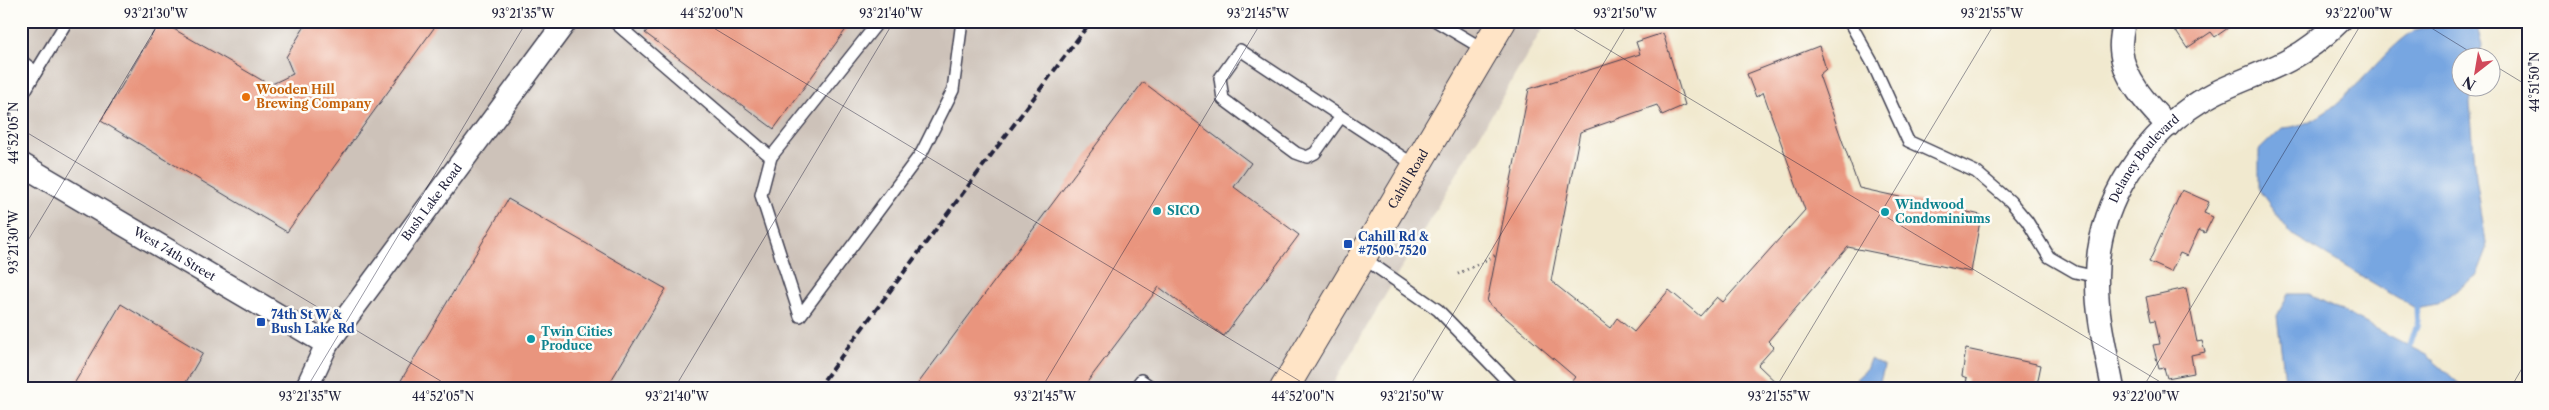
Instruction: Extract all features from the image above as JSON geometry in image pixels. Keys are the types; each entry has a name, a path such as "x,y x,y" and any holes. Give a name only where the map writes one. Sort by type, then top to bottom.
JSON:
{"street":[{"name":"Bush Lake Road","path":"306,389 327,344 566,21"},
{"name":"Cahill Road","path":"1284,389 1502,21"},
{"path":"2124,21 2121,50 2127,70 2137,90 2168,126"},
{"name":"Delaney Boulevard","path":"2113,389 2101,321 2097,277 2099,247 2109,211 2124,178 2147,147 2193,104 2222,89 2290,60 2323,38 2340,21"},
{"name":"West 74th Street","path":"21,164 327,344"}],"lane":[{"path":"21,98 67,21"},
{"path":"613,21 771,157"},
{"path":"625,32 632,21"},
{"path":"879,21 771,157 761,195 800,316 922,152 953,90 962,21"},
{"path":"1436,21 1485,50"},
{"path":"1848,21 1873,64 1908,141 1976,172 2010,201 2027,221 2049,257 2075,272 2097,277"},
{"path":"1340,118 1315,153 1307,156 1296,153 1223,99 1220,78 1240,50 1340,118 1416,166"},
{"path":"21,61 36,72"},
{"path":"1362,257 1438,310 1515,389"},
{"path":"1134,389 1141,380 1154,389"}],"path":[{"path":"1458,274 1496,255"}],"shaded area":[{"path":"21,21 1547,21 1330,389 21,389"}],"water":[{"path":"2445,21 2466,21 2477,27 2481,48 2452,48 2452,98 2471,98 2476,177 2487,249 2477,275 2437,304 2415,308 2291,234 2259,190 2259,150 2282,128 2301,124 2319,116 2336,104 2397,44 2412,32"},
{"path":"2288,294 2309,294 2427,355 2465,389 2286,389 2277,316"},
{"path":"1870,359 1884,367 1880,382 1875,389 1861,389 1856,379 1866,370"}],"building":[{"path":"160,21 270,85 293,74 286,57 308,21 439,21 287,232 101,121"},
{"path":"654,21 852,21 774,129 645,33"},
{"path":"2169,21 2238,21 2215,37 2211,32 2187,48"},
{"name":"Windwood Condominiums","path":"1663,33 1685,105 1662,115 1657,105 1580,132 1551,281 1610,328 1617,318 1634,332 1669,290 1700,316 1717,297 1723,302 1805,210 1763,92 1756,97 1747,74 1819,46 1826,69 1819,75 1859,188 1981,215 1971,272 1848,247 1768,341 1774,347 1758,365 1783,389 1572,389 1568,386 1575,377 1487,302 1529,89 1640,54 1636,42"},
{"name":"SICO","path":"1143,82 1251,163 1234,187 1299,235 1224,336 1159,287 1082,389 914,389"},
{"path":"2182,190 2209,202 2204,213 2213,217 2205,233 2199,230 2187,256 2180,253 2171,272 2149,262"},
{"name":"Twin Cities Produce","path":"508,199 666,289 606,389 396,389"},
{"path":"2186,288 2197,342 2202,341 2205,352 2191,355 2194,373 2167,378 2164,368 2159,369 2153,345 2160,344 2155,320 2151,321 2146,297"},
{"path":"121,304 203,353 182,389 71,389"},
{"path":"1966,349 2041,365 2036,389 1965,389 1967,378 1962,376"}],"waterway":[{"path":"2408,352 2417,325 2416,301"}],"railway":[{"path":"817,389 1091,21"}],"place":[{"name":"Wooden Hill Brewing Company","path":"246,97"},
{"name":"SICO","path":"1157,211"},
{"name":"Windwood Condominiums","path":"1885,212"},
{"name":"Cahill Rd & #7500-7520","path":"1348,244"},
{"name":"74th St W & Bush Lake Rd","path":"261,322"},
{"name":"Twin Cities Produce","path":"531,339"}]}
